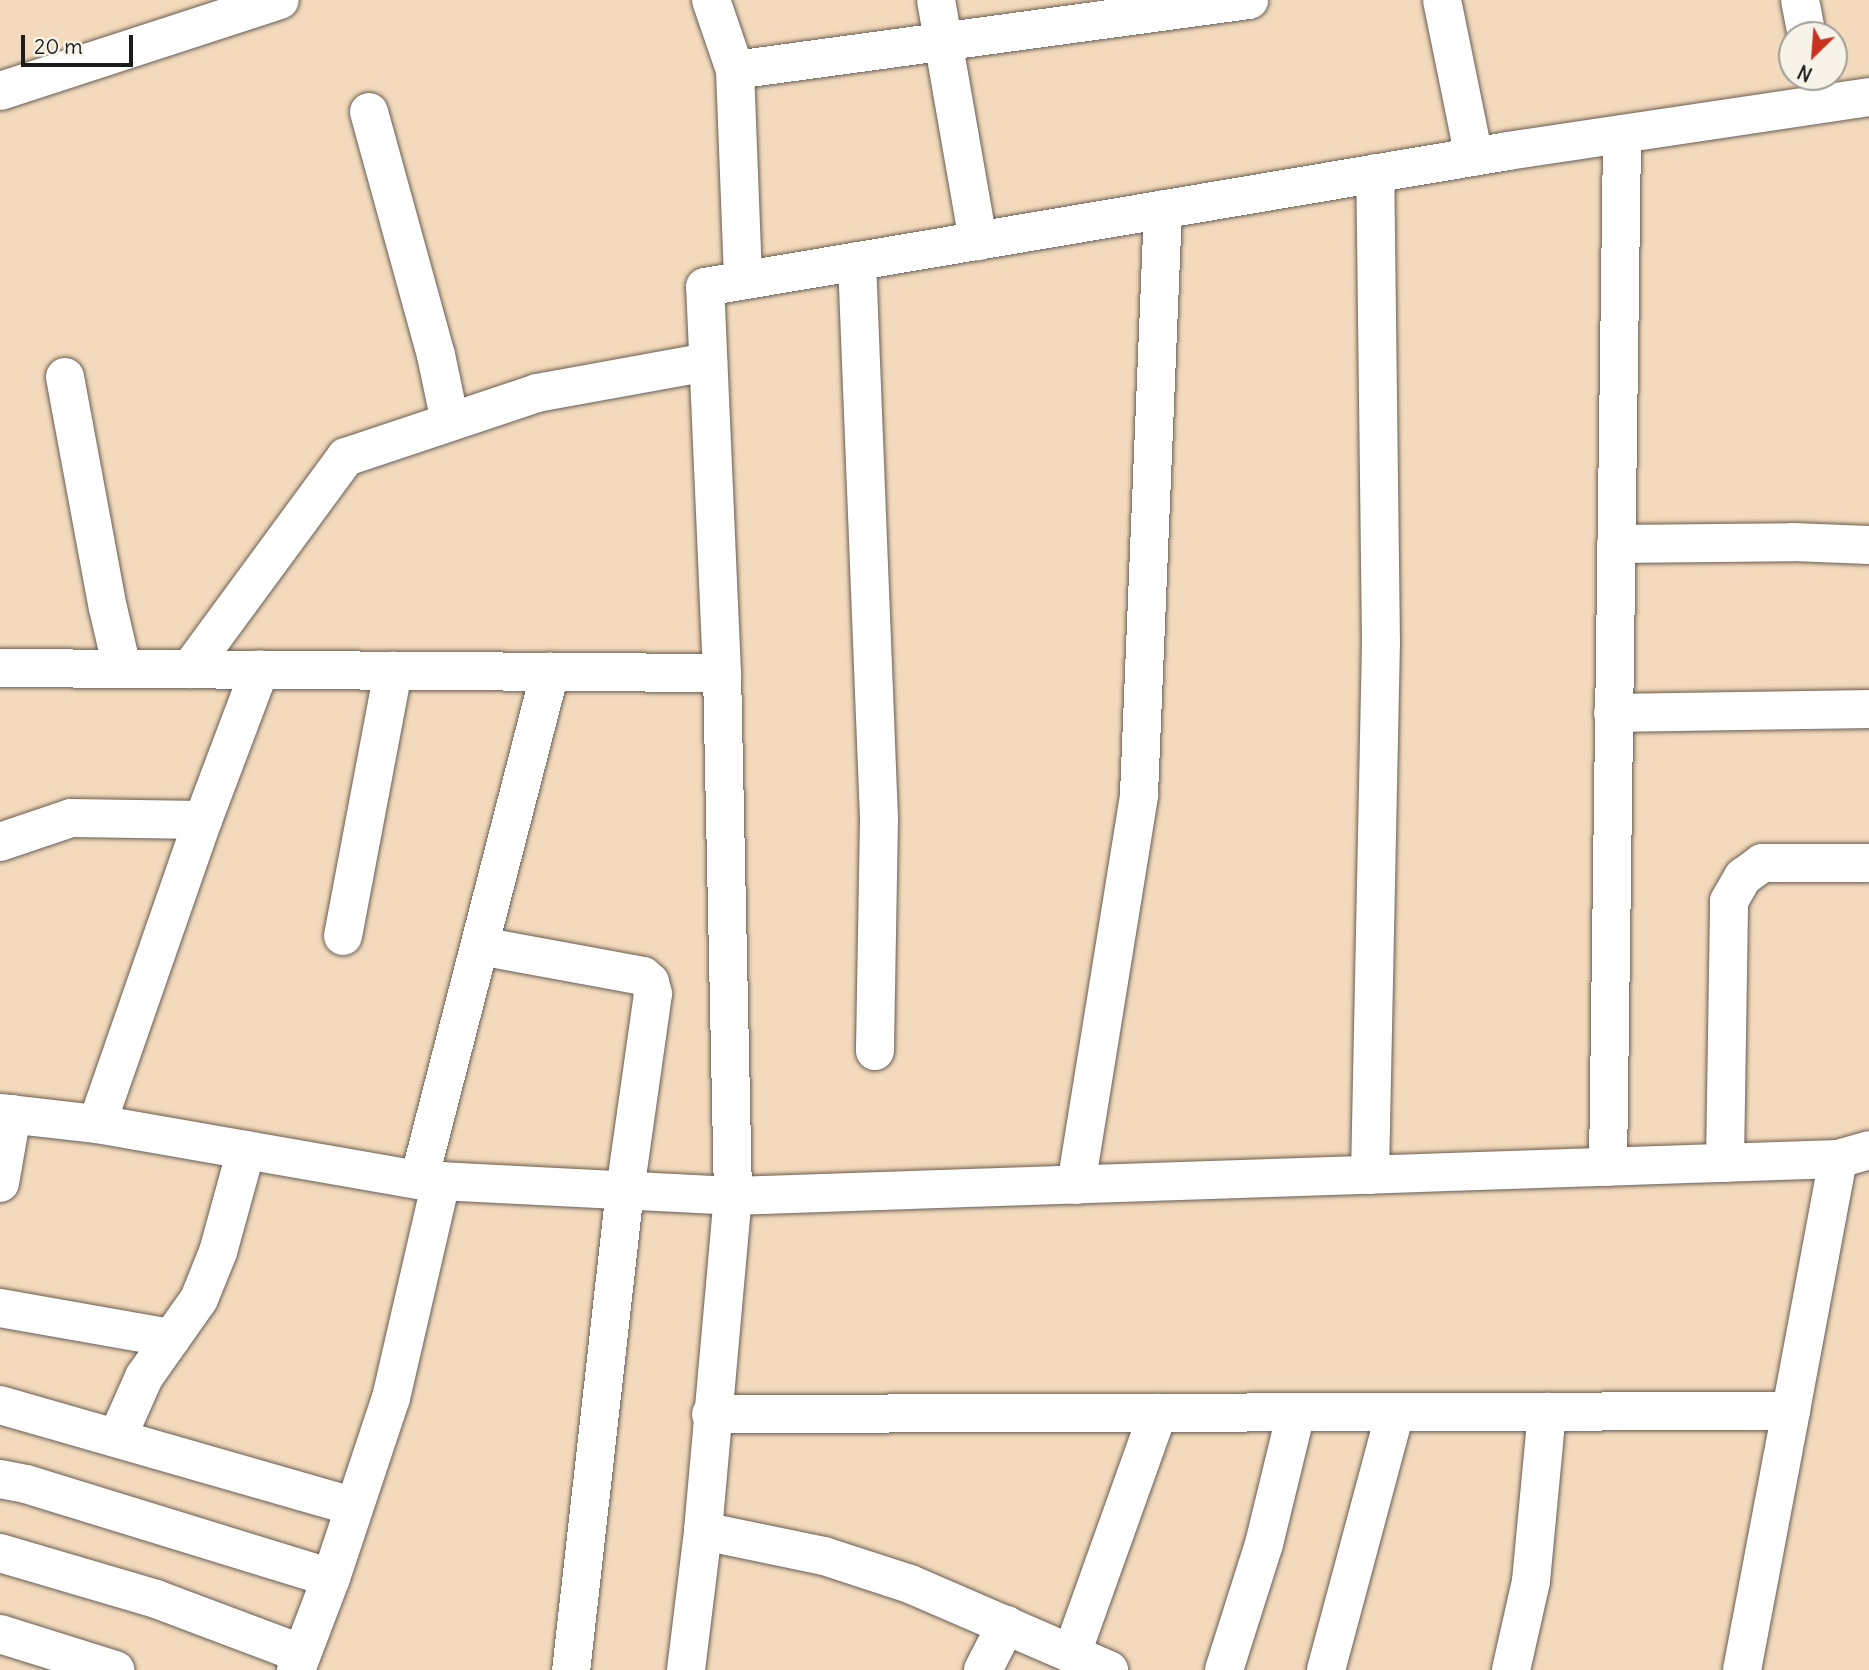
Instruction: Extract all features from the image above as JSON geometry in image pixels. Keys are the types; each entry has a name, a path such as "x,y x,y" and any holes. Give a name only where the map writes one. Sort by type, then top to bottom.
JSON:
{"street":[{"path":"0,91 280,0"},
{"path":"711,0 735,70 743,280"},
{"path":"936,0 941,42 978,241"},
{"path":"735,70 1249,0"},
{"path":"1442,0 1474,157"},
{"path":"1800,0 1804,21"},
{"path":"686,1670 703,1531 711,1414 733,1196 722,673 705,287 1375,173 1622,134 1819,91 1869,97"},
{"path":"369,112 436,355 450,422"},
{"path":"1608,1167 1622,134"},
{"path":"1370,1175 1381,643 1375,173"},
{"path":"1076,1185 1139,794 1163,209"},
{"path":"857,261 879,819 875,1051"},
{"path":"190,669 346,457 537,393 708,362"},
{"path":"65,377 108,608 122,668"},
{"path":"1616,544 1793,542 1869,545"},
{"path":"0,668 722,673"},
{"path":"97,1124 203,820 260,669"},
{"path":"343,936 393,671"},
{"path":"0,1553 156,1599 299,1662 331,1578 391,1398 430,1180 480,946 550,672"},
{"path":"1613,713 1869,709"},
{"path":"0,842 71,818 203,820"},
{"path":"1725,1163 1729,901 1743,877 1762,863 1869,863"},
{"path":"480,946 643,976 650,982 653,994 625,1190 571,1670"},
{"path":"0,1183 6,1114 97,1124 430,1180 733,1196 1725,1163 1854,1154 1791,1411 1742,1670"},
{"path":"117,1438 144,1377 199,1299 218,1252 246,1150"},
{"path":"0,1308 171,1338"},
{"path":"0,1405 353,1507"},
{"path":"711,1414 1791,1411"},
{"path":"1224,1670 1264,1544 1296,1412"},
{"path":"1511,1670 1531,1581 1546,1412"},
{"path":"1072,1653 1158,1413"},
{"path":"1326,1670 1395,1413"},
{"path":"0,1479 26,1484 331,1578"},
{"path":"703,1531 824,1556 910,1584 1109,1670"},
{"path":"983,1670 1006,1625"},
{"path":"0,1634 115,1670"}]}
